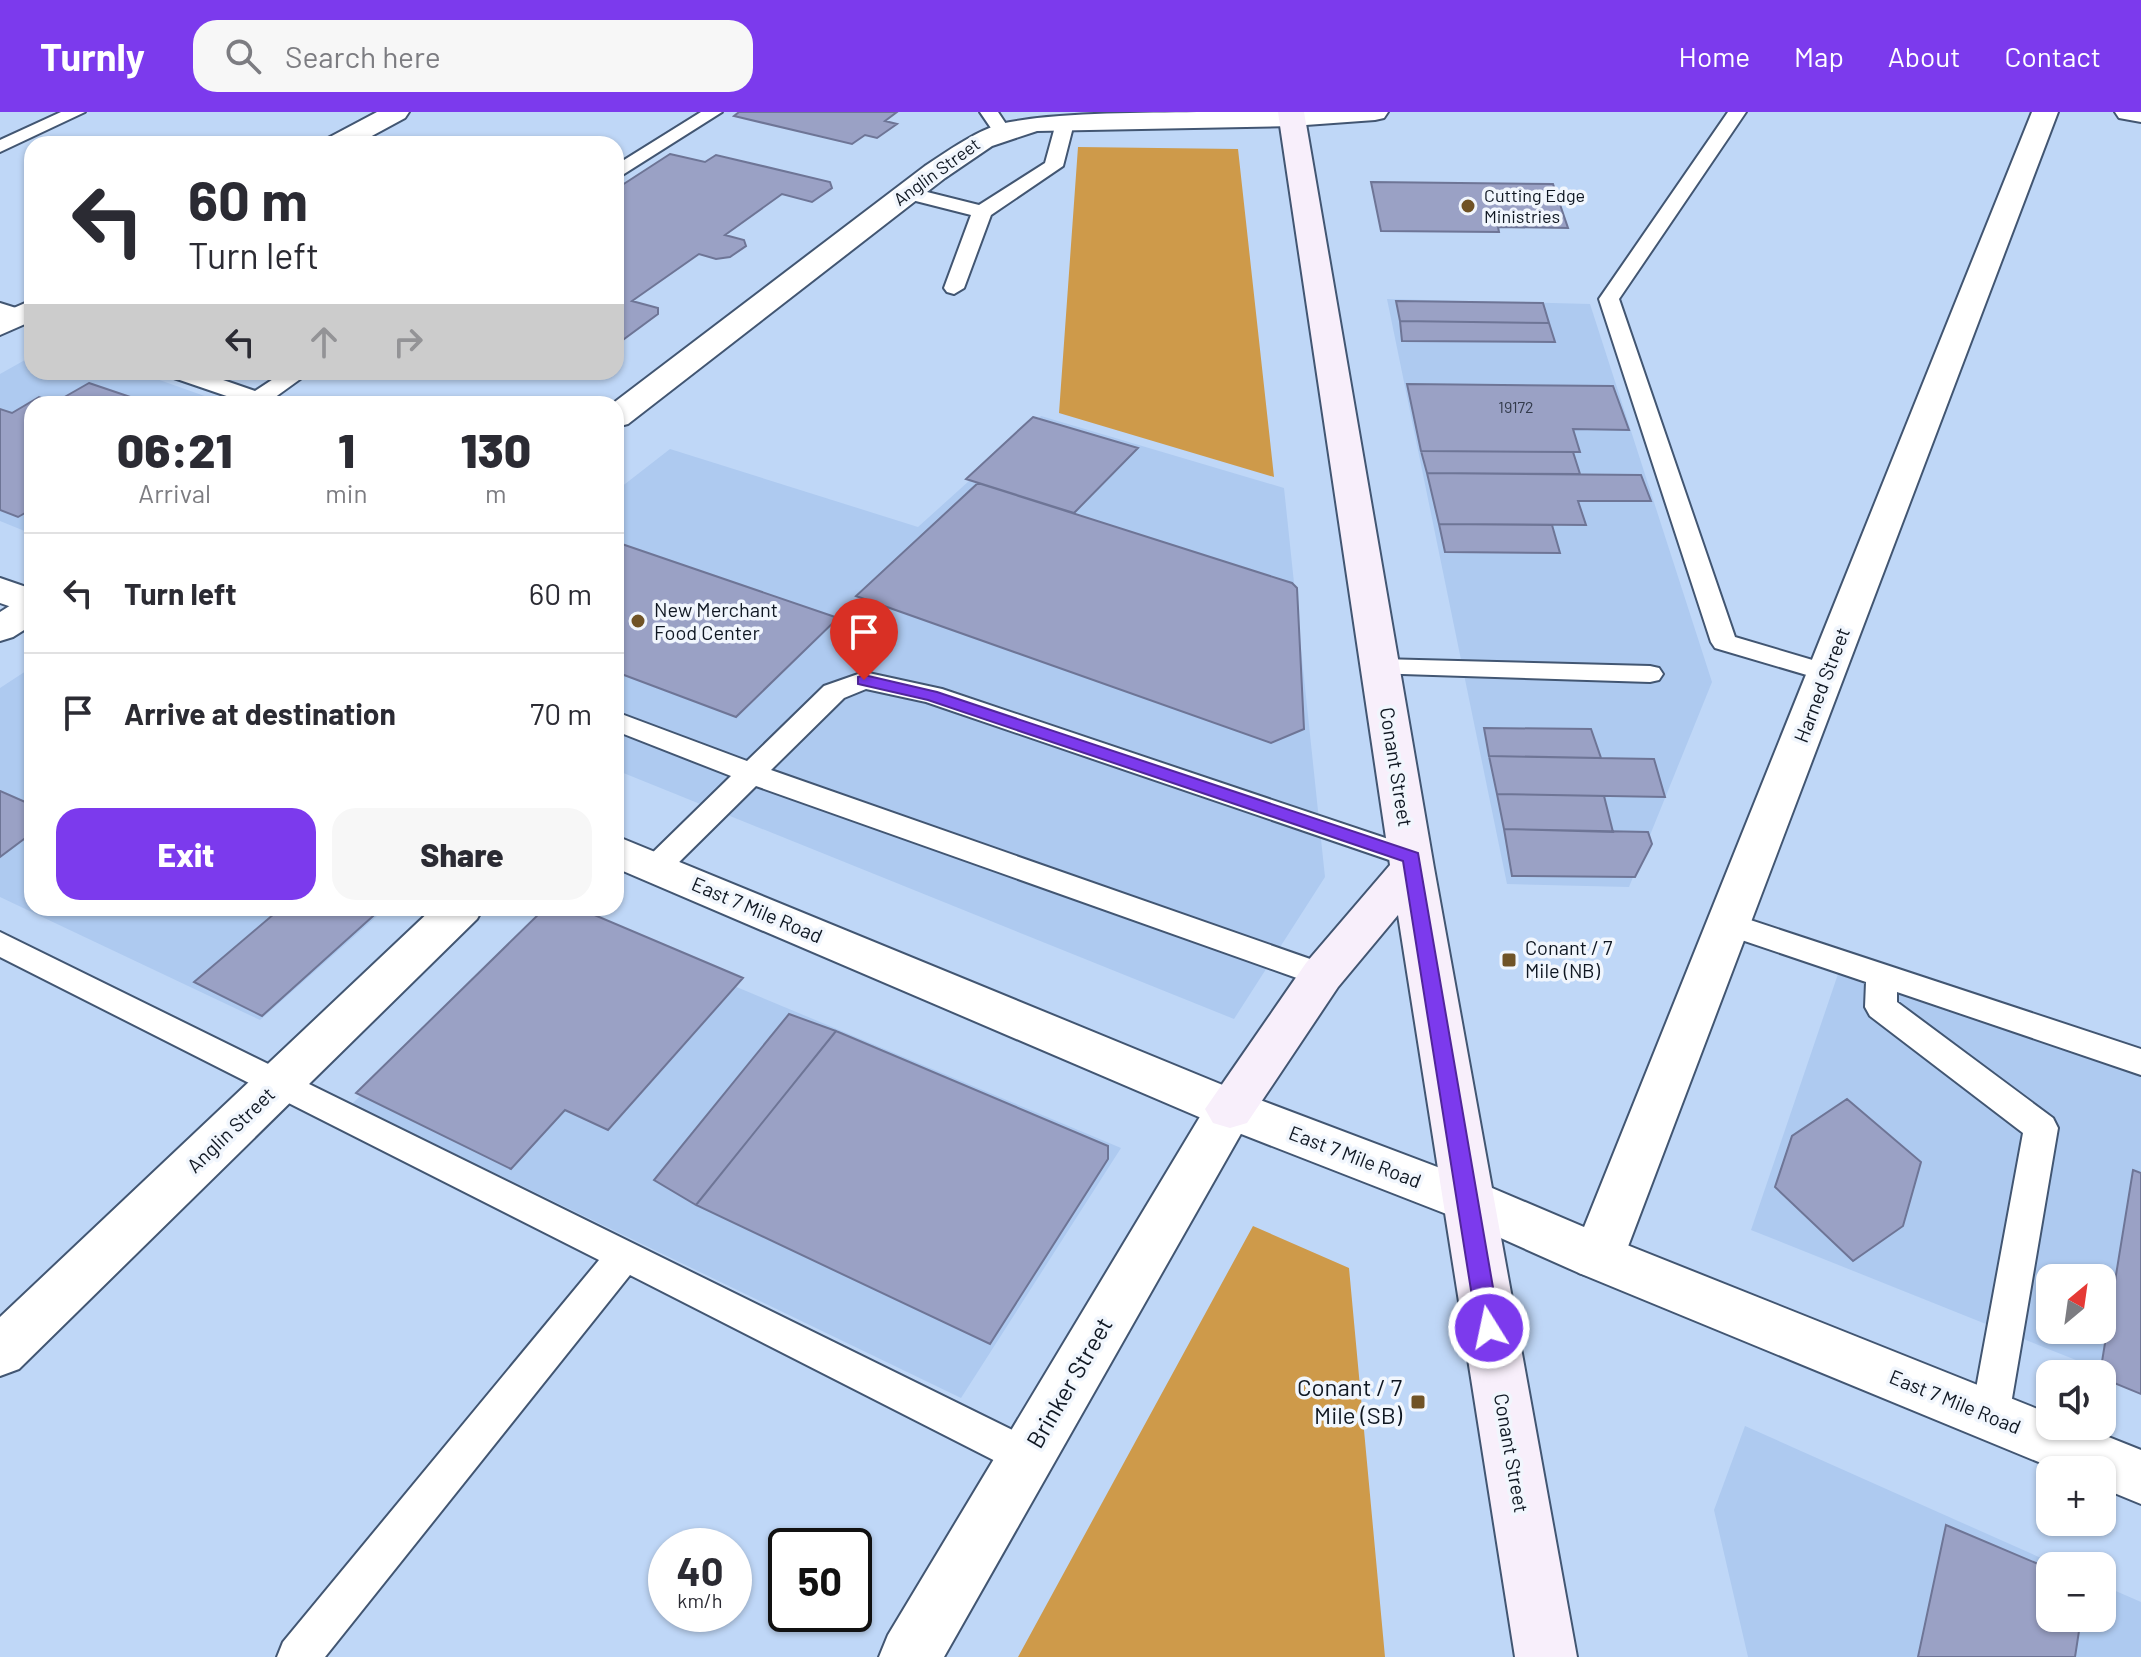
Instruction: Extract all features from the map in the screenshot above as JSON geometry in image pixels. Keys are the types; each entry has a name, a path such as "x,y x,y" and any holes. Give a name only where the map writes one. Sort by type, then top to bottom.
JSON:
{"main road":[{"name":"Conant Street","path":"1291,115 1411,863 1546,1657"},
{"path":"1230,1109 1322,975 1411,863"}],"street":[{"path":"352,136 396,112"},
{"name":"Anglin Street","path":"624,411 984,137 995,121 1065,123 1375,112"},
{"name":"Harned Street","path":"1598,1257 2045,112"},
{"path":"2128,112 2141,114"},
{"path":"0,589 24,602"},
{"path":"0,629 24,612"},
{"name":"East 7 Mile Road","path":"636,859 1230,1109 1467,1200 1598,1257 2141,1477"},
{"name":"Anglin Street","path":"0,1352 453,916"},
{"name":"Brinker Street","path":"910,1657 1230,1109"}],"lane":[{"path":"0,147 76,112"},
{"path":"624,168 713,112"},
{"path":"1737,112 1609,299 1724,642 1827,673"},
{"path":"954,288 982,212 1054,166 1065,123"},
{"path":"907,193 982,212"},
{"path":"202,380 247,396"},
{"path":"271,396 290,380"},
{"path":"1380,667 1650,674"},
{"path":"636,859 752,774 834,692 864,680 932,695 1411,863"},
{"path":"624,724 752,774 1322,975"},
{"path":"1729,924 2141,1062"},
{"path":"0,943 1027,1457"},
{"path":"1882,976 1881,1007 2041,1128 1990,1416"},
{"path":"298,1657 624,1256"}],"shaded area":[{"path":"1078,147 1238,149 1274,477 1059,413"},
{"path":"1387,299 1590,304 1712,682 1629,887 1507,884"},
{"path":"24,360 24,380 160,380 204,396 24,396 24,531 0,521 0,374"},
{"path":"1041,416 1284,488 1325,877 1234,1019 624,773 624,485 670,449 918,527"},
{"path":"24,672 24,908 0,897 0,688"},
{"path":"40,916 377,916 260,1020"},
{"path":"540,916 567,916 1121,1148 961,1398 352,1104"},
{"path":"1838,974 2141,1075 2141,1386 2116,1376 2116,1360 2076,1360 1751,1230"},
{"path":"1253,1226 1349,1268 1385,1657 1018,1657"},
{"path":"1745,1426 2036,1556 2036,1632 2116,1632 2116,1591 2141,1602 2141,1657 1748,1657 1714,1510"}],"building":[{"path":"739,112 897,112 885,121 897,124 877,138 865,135 852,144 734,116"},
{"path":"670,154 705,162 716,155 830,182 832,188 812,202 782,194 725,235 744,240 746,246 730,257 716,259 699,254 632,301 658,308 658,314 624,339 624,184"},
{"name":"Cutting Edge Ministries","path":"1371,182 1553,184 1568,228 1498,227 1499,232 1381,231"},
{"path":"1396,301 1543,303 1549,323 1400,321"},
{"path":"1400,321 1549,323 1555,342 1402,341"},
{"path":"89,383 127,396 66,396"},
{"path":"1407,384 1613,386 1629,430 1573,429 1580,452 1421,451"},
{"path":"24,406 24,514 18,517 0,510 0,409 12,413"},
{"path":"1033,417 1138,448 1074,513 966,479"},
{"path":"1421,451 1573,452 1580,474 1427,473"},
{"path":"1427,473 1641,475 1651,501 1578,501 1586,525 1439,524"},
{"path":"978,483 1292,583 1297,588 1304,729 1271,743 856,596"},
{"path":"1439,524 1552,525 1560,553 1445,552"},
{"path":"624,545 838,618 736,717 624,675"},
{"path":"1484,728 1591,729 1601,758 1489,756"},
{"path":"1489,756 1654,759 1665,797 1497,794"},
{"path":"0,791 24,802 24,839 0,857"},
{"path":"1497,794 1604,796 1613,832 1504,829"},
{"path":"1504,829 1648,832 1652,844 1635,877 1512,876"},
{"path":"272,916 373,916 262,1016 194,982"},
{"path":"537,916 597,916 743,978 608,1130 565,1110 511,1169 356,1093"},
{"path":"789,1014 836,1031 696,1205 654,1180"},
{"path":"836,1031 1108,1146 1108,1159 990,1344 696,1205"},
{"path":"1847,1099 1921,1162 1903,1226 1853,1261 1775,1187 1792,1136"},
{"path":"2133,1170 2141,1173 2141,1394 2116,1384 2116,1360 2102,1360 2105,1344 2116,1344 2116,1275"},
{"path":"1946,1525 2036,1563 2036,1632 2079,1632 2075,1657 1918,1657"}],"place":[{"name":"Cutting Edge Ministries","path":"1468,206"},
{"name":"New Merchant Food Center","path":"638,621"},
{"name":"Conant / 7 Mile (NB)","path":"1509,960"},
{"name":"Conant / 7 Mile (SB)","path":"1418,1402"}],"route":[{"path":"864,680 932,695 1411,857 1489,1328"}]}
